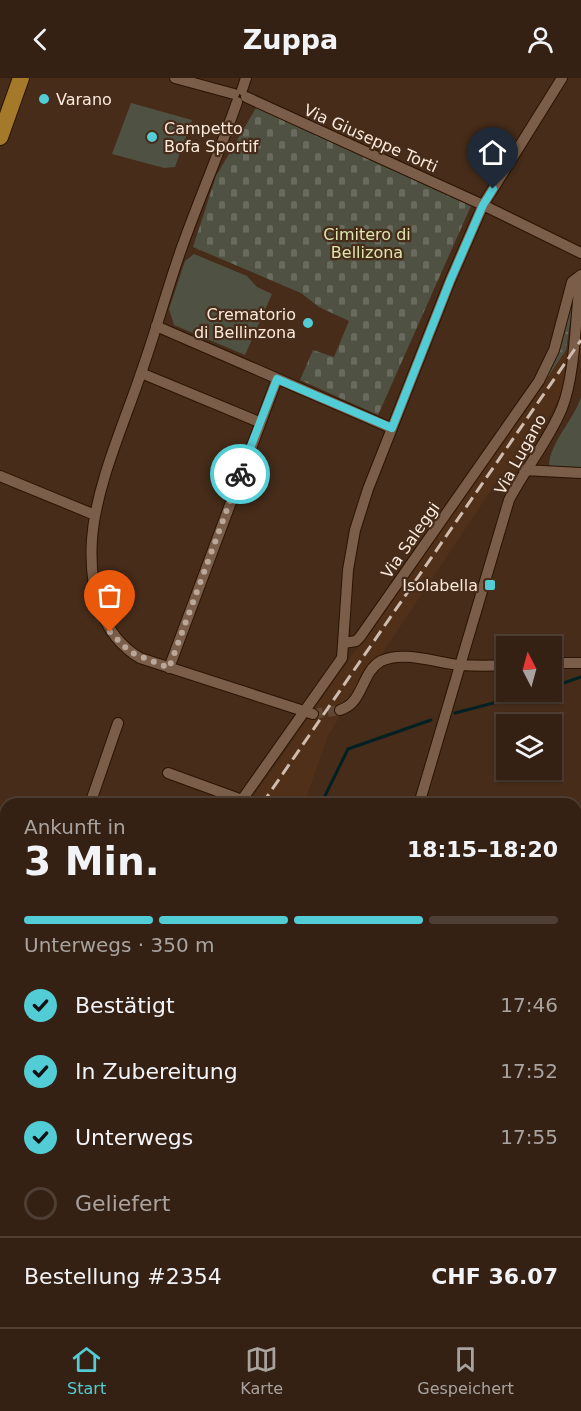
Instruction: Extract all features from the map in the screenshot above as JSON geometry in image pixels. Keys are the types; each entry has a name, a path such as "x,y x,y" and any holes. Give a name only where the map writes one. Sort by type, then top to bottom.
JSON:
{"main road":[{"path":"0,137 21,78"}],"street":[{"name":"Via Giuseppe Torti","path":"175,78 240,96 483,205 581,253"},
{"path":"246,78 182,246 96,515 92,567 100,609 110,632 130,652 169,668 309,713"},
{"path":"244,798 309,713 338,667 344,643 348,570 355,531 392,428 483,205 562,78"},
{"name":"Via Lugano","path":"421,798 509,500 524,470 556,421 568,390 581,275"},
{"name":"Via Saleggi","path":"344,643 356,641 360,637 539,381 555,350 572,282 581,275"},
{"path":"156,326 392,428"},
{"path":"141,373 259,422"},
{"path":"169,668 259,422 277,379"},
{"path":"524,470 581,473"},
{"path":"0,476 96,515"},
{"path":"340,710 355,701 375,666 381,661 403,657 460,665 496,665"},
{"path":"562,663 581,663"},
{"path":"92,798 118,723"},
{"path":"168,773 231,798"}],"shaded area":[{"path":"581,328 581,357 543,428 512,475 504,471 382,654 374,660 328,736 306,798 252,798"}],"green space":[{"name":"Campetto Bofa Sportif","path":"131,103 192,120 175,167 164,168 112,154"},
{"name":"Cimitero di Bellizona","path":"256,108 471,206 378,415 300,380 313,350 334,357 349,321 319,307 301,293 193,247 216,176"},
{"path":"194,254 247,276 257,287 272,294 245,355 174,325 169,309 185,261"},
{"path":"576,283 566,350 543,384"},
{"path":"581,397 581,471 556,469 549,465 550,456"}],"waterway":[{"path":"562,684 581,677"},
{"path":"455,713 497,702"},
{"path":"324,798 348,749 431,720"}],"tunnel":[{"path":"313,714 340,710"}],"railway":[{"path":"266,798 581,340"}],"way so far":[{"path":"110,632 130,652 169,668 240,474"}],"place":[{"name":"Varano","path":"44,99"},
{"name":"Campetto Bofa Sportif","path":"152,137"},
{"name":"Crematorio di Bellinzona","path":"308,323"},
{"name":"Isolabella","path":"490,585"}],"route":[{"path":"240,474 277,379 392,428 450,281 483,205 493,189"}]}
